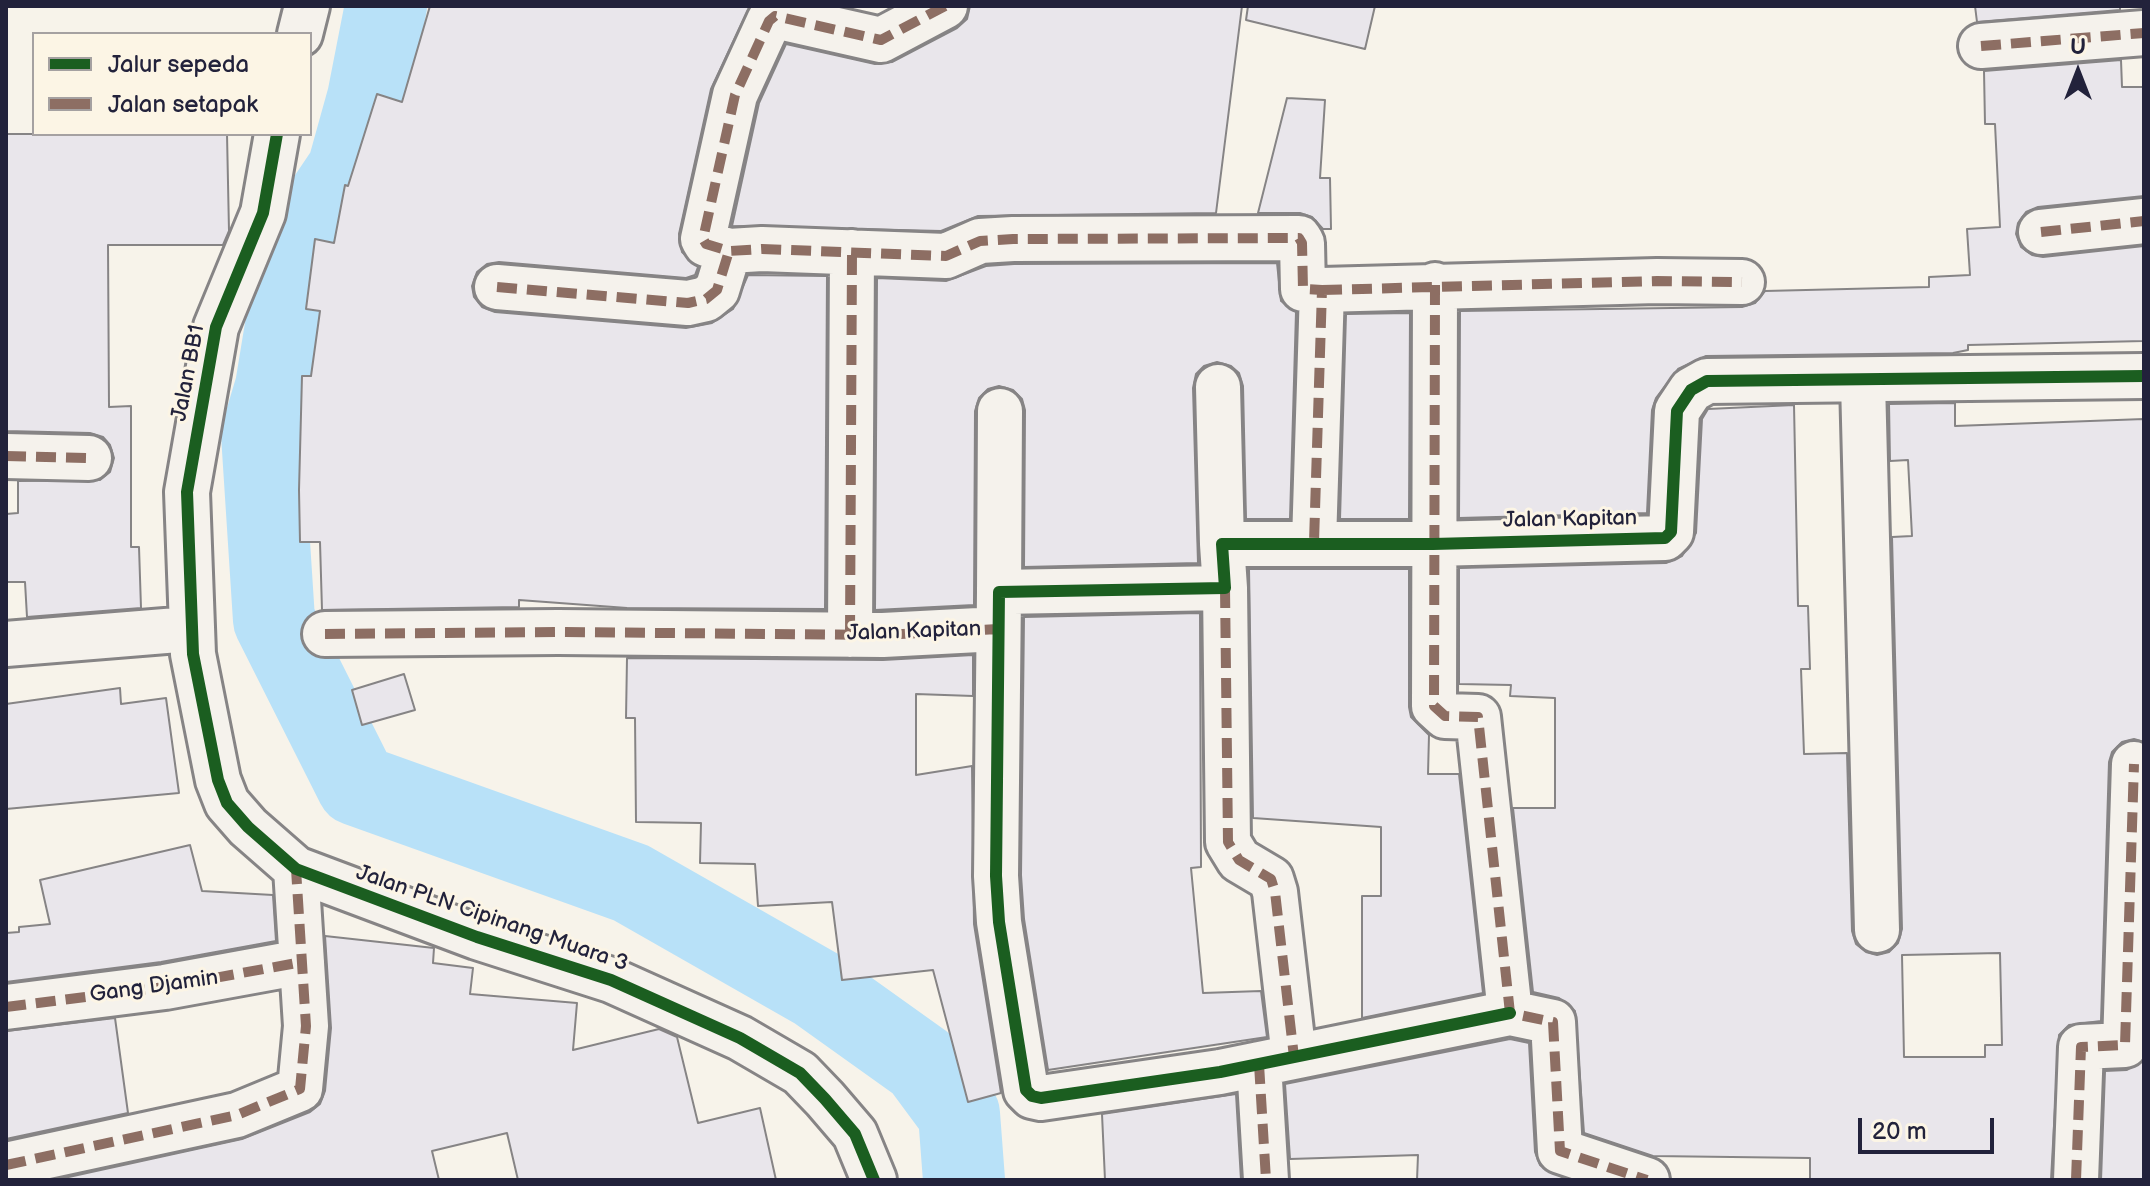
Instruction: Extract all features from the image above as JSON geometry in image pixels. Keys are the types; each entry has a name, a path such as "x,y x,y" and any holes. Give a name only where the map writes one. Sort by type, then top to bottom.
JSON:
{"street":[{"path":"300,32 307,6"},
{"path":"945,6 881,40 781,12 769,21 735,95 703,239 706,244 729,251 946,256 980,241 1013,239 1299,238 1302,243 1303,289 1742,282"},
{"path":"1981,46 2144,33"},
{"name":"Jalan BB1","path":"190,629 187,492 213,342 216,327 263,213 277,136"},
{"path":"2041,232 2144,221"},
{"path":"497,287 688,303 706,299 717,290 729,251"},
{"path":"850,635 852,252"},
{"path":"1435,285 1434,706 1445,716 1478,717 1510,1013"},
{"path":"1314,542 1322,290"},
{"name":"Jalan Kapitan","path":"1222,544 1433,544 1665,538 1671,532 1677,411 1691,390 1707,381 1863,382 2144,376"},
{"path":"1863,382 1877,930"},
{"path":"1218,387 1225,588 1228,842 1239,860 1271,879 1275,892 1277,1061 1266,1180"},
{"path":"1000,411 996,876 999,922 1026,1090 1041,1098 1277,1061 1510,1013 1553,1022 1560,1151 1647,1180"},
{"path":"6,456 89,458"},
{"name":"Jalan Kapitan","path":"325,634 558,632 850,635 998,610 1225,588"},
{"path":"6,644 190,629"},
{"name":"Jalan PLN Cipinang Muara 3","path":"190,629 218,780 227,803 248,827 296,869 448,927 611,980 740,1038 800,1073 825,1099 855,1134 874,1180"},
{"path":"2076,1180 2081,1047 2125,1045 2134,764"},
{"path":"6,1165 237,1115 300,1089 306,1026 296,869"},
{"name":"Gang Djamin","path":"6,1007 165,987 302,962"}],"building":[{"path":"430,6 750,6 711,89 679,234 682,252 698,267 695,275 686,278 499,262 487,264 477,272 472,286 474,297 482,307 495,312 686,328 712,323 733,309 748,275 827,276 825,609 627,608 519,600 519,607 322,610 320,542 300,542 299,490 302,376 311,376 320,311 306,309 315,239 334,243 345,185 348,186 377,94 402,102"},
{"path":"970,6 1242,6 1216,213 978,216 941,231 732,226 759,103 786,44 875,64 892,62 957,28 967,19"},
{"path":"1248,6 1375,6 1365,49 1246,20"},
{"path":"1975,6 2120,6 2120,10 1977,22"},
{"path":"2121,60 2122,87 2144,87 2144,196 2038,207 2026,212 2018,223 2016,234 2021,247 2032,255 2043,257 2144,246 2144,341 1968,345 1968,350 1953,353 1706,356 1678,369 1656,398 1652,410 1647,513 1459,518 1460,311 1742,307 1755,303 1765,291 1929,287 1929,277 1970,275 1967,229 2000,227 1995,124 1985,124 1984,71"},
{"path":"1287,98 1325,100 1320,178 1330,178 1331,229 1323,229 1312,217 1300,213 1258,213"},
{"path":"6,134 227,136 229,231 223,245 108,245 109,407 131,406 131,547 139,547 141,608 27,617 25,582 6,582 6,514 18,513 18,481 100,480 110,472 114,458 110,445 103,437 90,433 6,431"},
{"path":"1277,263 1281,301 1296,312 1290,519 1246,519 1243,386 1239,373 1231,366 1217,362 1204,366 1196,374 1193,388 1198,563 1024,567 1025,410 1022,399 1013,390 999,386 988,389 979,398 975,411 974,605 875,610 877,278 946,281 986,266 1014,264"},
{"path":"1410,313 1409,519 1340,519 1346,314"},
{"path":"1955,403 1955,426 2144,419 2144,742 2134,739 2122,742 2112,752 2109,762 2101,1021 2069,1025 2059,1035 2051,1180 1810,1180 1810,1158 1653,1156 1584,1133 1575,1011 1559,998 1533,992 1513,808 1555,808 1555,698 1510,696 1511,685 1459,684 1459,568 1666,563 1682,556 1696,533 1702,419 1708,409 1794,405 1798,606 1808,606 1810,669 1801,669 1804,754 1847,753 1852,931 1856,944 1866,952 1877,955 1889,952 1898,943 1902,929 1892,537 1912,536 1908,460 1890,461 1889,404","holes":["2000,953 2002,1045 1985,1045 1985,1057 1904,1057 1902,955"]},
{"path":"1249,569 1409,569 1409,707 1411,717 1429,735 1428,774 1459,774 1483,993 1362,1018 1362,896 1381,896 1381,827 1253,818"},
{"path":"1200,613 1201,867 1191,868 1203,993 1261,991 1267,1037 1048,1070 1024,919 1021,875 1024,617"},
{"path":"973,655 973,696 916,694 916,775 972,766 974,924 1001,1093 968,1102 933,970 842,980 832,902 758,906 755,864 700,863 701,823 636,822 635,718 626,718 627,658 883,660"},
{"path":"404,674 415,710 362,725 352,690"},
{"path":"120,688 121,704 166,698 179,793 6,809 6,704"},
{"path":"190,845 202,891 273,895 276,941 161,962 6,982 6,933 19,932 19,927 50,924 40,880"},
{"path":"325,936 434,948 433,963 473,968 470,994 577,1003 573,1050 659,1029 677,1037 698,1123 760,1108 776,1180 518,1180 507,1133 432,1151 439,1180 55,1180 242,1139 310,1112 320,1104 325,1091 331,1028"},
{"path":"115,1018 128,1113 6,1139 6,1031"},
{"path":"1510,1039 1529,1043 1535,1152 1540,1165 1568,1180 1417,1180 1418,1155 1290,1159 1285,1084"},
{"path":"2144,1060 2144,1180 2101,1180 2105,1071 2127,1070"},
{"path":"1236,1094 1241,1180 1105,1180 1102,1114"}],"waterway":[{"path":"386,6 368,98 348,170 300,241 276,387 262,434 274,620 357,785 631,883 817,989 922,1064 959,1114 964,1180"}],"marked path":[{"path":"945,6 881,40 775,16 769,21 735,95 703,239 706,244 729,251 762,249 946,256 980,241 1013,239 1299,238 1302,243 1303,289 1322,290 1314,542"},
{"path":"1981,46 2144,33"},
{"path":"2041,232 2144,221"},
{"path":"497,287 688,303 706,299 717,290 729,251"},
{"path":"850,635 852,252"},
{"path":"1322,290 1657,281 1742,282"},
{"path":"1435,285 1434,706 1445,716 1478,717 1510,1013 1553,1022 1560,1151 1647,1180"},
{"path":"6,456 89,458"},
{"path":"1225,588 1228,842 1239,860 1271,879 1275,892 1294,1057"},
{"path":"325,634 558,632 883,635 998,629 998,636"},
{"path":"2076,1180 2081,1047 2125,1045 2134,764"},
{"path":"6,1165 237,1115 300,1089 306,1026 296,869"},
{"path":"6,1007 165,987 302,962"},
{"path":"1259,1064 1266,1180"}],"cycle path":[{"path":"277,136 263,213 216,327 187,492 193,654 218,780 227,803 248,827 296,869 477,937 611,980 740,1038 800,1073 825,1099 855,1134 874,1180"},
{"path":"1510,1013 1220,1072 1041,1098 1032,1096 1026,1090 999,922 996,876 999,592 1225,588 1222,544 1433,544 1665,538 1671,532 1677,411 1691,390 1707,381 2144,376"}]}
